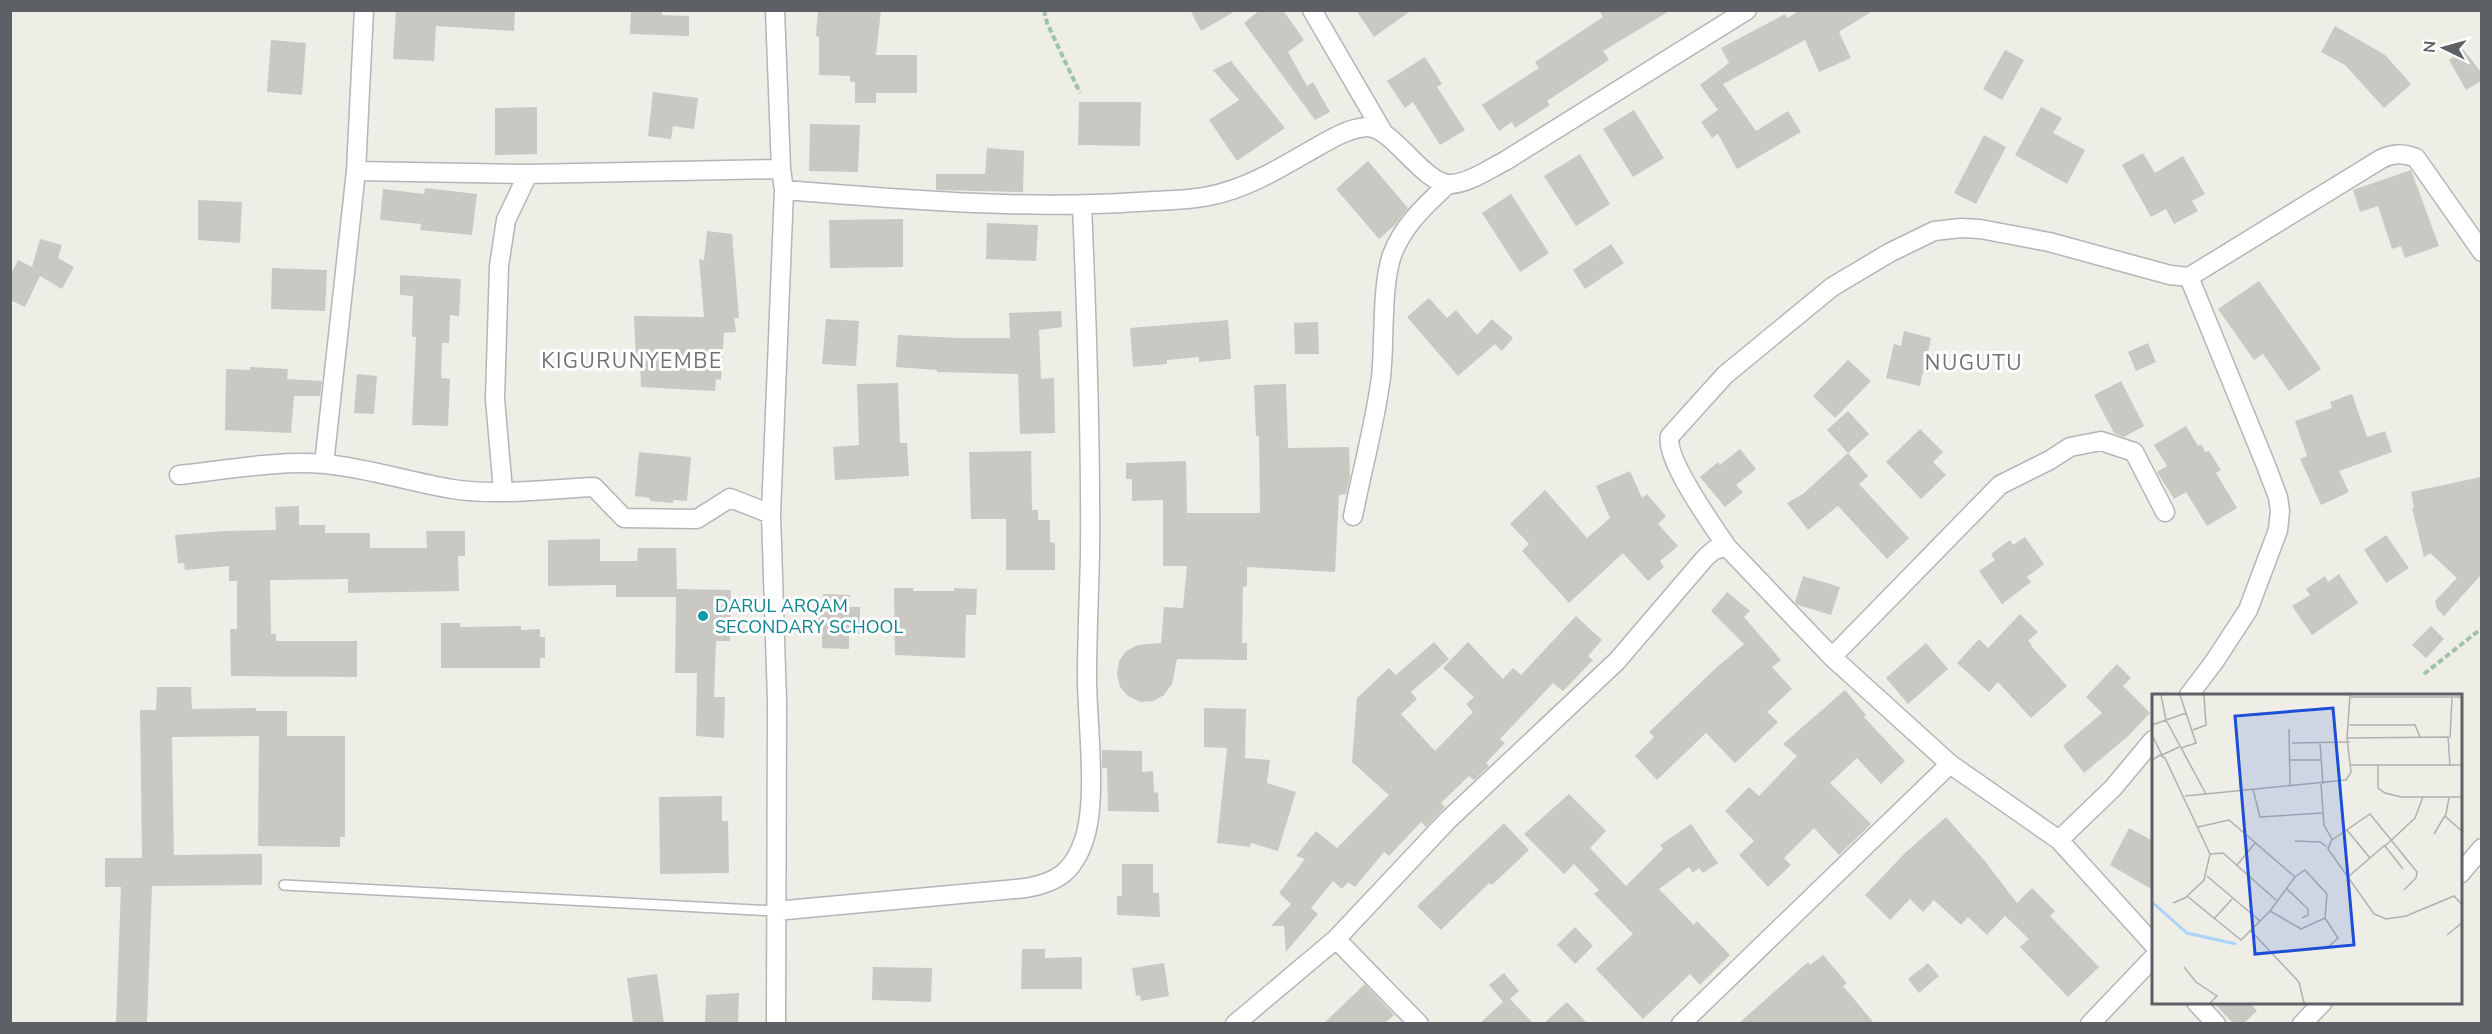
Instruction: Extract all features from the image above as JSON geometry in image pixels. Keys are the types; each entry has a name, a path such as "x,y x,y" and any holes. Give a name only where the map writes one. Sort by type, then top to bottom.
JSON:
{"street":[{"path":"324,464 356,171 364,10"},
{"path":"775,10 781,169 784,190 771,514 777,701 776,1023"},
{"path":"1312,10 1383,132 1429,174 1448,184"},
{"path":"1353,516 1381,380 1386,296 1392,256 1404,232 1418,213 1448,184 1464,181 1505,161 1747,10"},
{"path":"784,190 938,202 1082,206 1209,196 1257,181 1353,130 1369,127 1383,132"},
{"path":"2152,943 2059,840 1950,764 1832,657 1727,547 1691,492 1669,448 1670,436 1725,375 1832,287 1889,253 1934,231 1961,228 1980,229 2049,242 2170,275 2189,277 2391,154 2403,154 2416,158 2481,252"},
{"path":"356,171 528,174 781,169"},
{"path":"503,491 495,399 499,266 506,220 528,174"},
{"path":"775,911 1026,888 1042,885 1065,874 1076,858 1084,838 1089,812 1090,778 1087,678 1090,554 1086,289 1082,206"},
{"path":"2189,277 2265,463 2278,497 2280,511 2278,530 2248,610 2214,662 2189,694"},
{"path":"1832,657 2000,485 2050,460 2070,447 2101,441 2134,452 2165,512"},
{"path":"179,475 264,466 324,464 454,489 503,491 594,487 624,518 697,519 730,498 771,514"},
{"path":"1235,1023 1336,939 1447,821 1617,661 1705,558 1714,550 1727,547"},
{"path":"2059,840 2113,788 2152,741"},
{"path":"1681,1023 1950,764"},
{"path":"2462,872 2481,848"},
{"path":"1336,939 1419,1023"},
{"path":"2090,1023 2152,959"},
{"path":"2198,1004 2216,1023"},
{"path":"2302,1023 2321,1004"}],"lane":[{"path":"284,885 775,911"}],"path":[{"path":"1044,10 1047,23 1080,93"},
{"path":"2424,674 2481,628"}],"building":[{"path":"396,10 515,10 514,31 436,26 434,61 393,59"},
{"path":"631,10 662,10 662,15 689,16 689,36 630,34"},
{"path":"818,10 881,10 876,55 917,55 917,93 876,93 876,103 855,103 855,82 850,82 850,76 819,75 819,37 816,36"},
{"path":"1190,10 1237,10 1201,31"},
{"path":"1260,10 1283,10 1304,40 1288,52 1307,86 1313,82 1330,112 1315,120 1244,23"},
{"path":"1356,10 1412,10 1374,37"},
{"path":"1599,10 1671,10 1603,51 1609,60 1547,101 1550,105 1515,128 1512,122 1499,131 1482,105 1539,68 1535,62 1603,17"},
{"path":"1800,10 1874,10 1839,32 1851,58 1819,72 1805,40 1723,84 1756,131 1788,111 1801,132 1737,169 1718,134 1712,138 1701,122 1718,110 1700,85 1729,63 1721,48 1785,14 1788,18"},
{"path":"2335,26 2385,55 2411,84 2384,108 2345,65 2321,52"},
{"path":"271,40 306,43 302,95 267,92"},
{"path":"2463,49 2481,72 2481,81 2466,90 2449,60"},
{"path":"2005,50 2024,60 2002,100 1983,89"},
{"path":"1425,57 1442,84 1437,87 1465,130 1440,145 1413,102 1405,108 1387,81"},
{"path":"1231,61 1285,128 1237,161 1209,120 1239,100 1213,70"},
{"path":"653,92 698,98 694,129 673,126 671,139 648,136"},
{"path":"1079,102 1141,102 1140,146 1078,145"},
{"path":"537,107 537,154 495,155 495,108"},
{"path":"2041,107 2062,118 2053,133 2085,150 2067,184 2015,155"},
{"path":"1634,110 1664,158 1633,177 1603,129"},
{"path":"810,124 860,125 858,172 809,171"},
{"path":"1984,135 2006,147 1976,204 1954,193"},
{"path":"987,148 1024,151 1023,192 936,190 936,174 985,174"},
{"path":"2143,153 2155,173 2183,156 2205,194 2192,201 2198,211 2174,224 2166,209 2151,217 2122,165"},
{"path":"1580,154 1610,204 1576,226 1544,176"},
{"path":"1368,161 1408,208 1395,225 1379,239 1336,189"},
{"path":"2411,170 2439,246 2405,258 2401,246 2392,249 2378,206 2360,212 2353,190"},
{"path":"425,188 477,194 472,235 420,230 421,224 380,220 383,189 424,194"},
{"path":"1511,194 1549,253 1520,272 1482,213"},
{"path":"198,200 242,202 240,243 198,240"},
{"path":"903,219 903,267 830,268 829,220"},
{"path":"987,223 1038,225 1036,261 986,259"},
{"path":"707,231 732,234 739,318 734,318 736,332 724,333 721,380 716,379 715,391 641,387 640,361 636,361 634,316 704,317 699,259 704,260"},
{"path":"40,239 62,245 58,258 74,267 62,289 40,276 25,307 10,300 10,276 18,260 32,267"},
{"path":"1611,244 1624,263 1585,289 1573,270"},
{"path":"272,268 327,270 325,311 271,309"},
{"path":"400,275 461,279 459,316 450,315 449,343 442,343 441,378 450,379 448,426 412,425 416,337 412,337 413,296 400,295"},
{"path":"2259,281 2321,369 2289,391 2263,354 2254,360 2218,309"},
{"path":"1429,298 1447,318 1456,310 1477,335 1492,319 1513,338 1502,351 1495,344 1458,376 1407,317"},
{"path":"1061,311 1062,327 1039,330 1041,379 1054,378 1055,433 1020,434 1018,374 937,372 937,370 896,367 898,335 1010,338 1009,313"},
{"path":"826,319 859,321 856,366 822,364"},
{"path":"1228,320 1231,359 1199,362 1199,357 1167,360 1167,364 1133,367 1130,328"},
{"path":"1318,322 1319,354 1295,354 1294,323"},
{"path":"1904,331 1931,338 1928,353 1934,355 1930,374 1923,372 1920,386 1886,378 1894,344 1901,346"},
{"path":"2148,343 2156,362 2136,371 2128,352"},
{"path":"1848,360 1871,381 1835,418 1813,396"},
{"path":"250,367 288,369 287,379 322,381 320,396 294,396 291,433 225,430 226,369 250,370"},
{"path":"357,374 377,376 374,414 354,413"},
{"path":"2121,381 2144,426 2124,437 2114,433 2094,395"},
{"path":"898,383 900,443 907,443 909,476 835,480 833,447 859,445 857,384"},
{"path":"1286,384 1288,448 1349,447 1350,478 1346,494 1339,495 1335,572 1247,567 1247,586 1243,587 1242,643 1247,643 1247,660 1177,659 1172,684 1164,695 1153,701 1140,702 1128,696 1120,687 1117,674 1119,661 1126,651 1138,645 1161,643 1164,607 1183,608 1187,566 1163,566 1163,500 1132,501 1132,479 1126,479 1126,463 1186,461 1187,513 1260,513 1259,436 1256,436 1254,385"},
{"path":"2352,394 2367,437 2385,431 2392,452 2339,471 2349,492 2321,505 2300,459 2307,456 2295,421 2332,408 2330,402"},
{"path":"1848,411 1869,434 1848,453 1827,430"},
{"path":"2186,426 2198,446 2201,444 2205,452 2209,451 2221,470 2216,473 2237,508 2207,526 2186,492 2174,499 2157,472 2167,466 2154,445"},
{"path":"1920,429 1943,452 1933,462 1946,475 1921,499 1886,462"},
{"path":"1740,449 1756,469 1736,485 1743,492 1725,507 1700,477 1718,462 1720,465"},
{"path":"1031,451 1032,510 1038,510 1038,520 1050,520 1050,542 1055,543 1055,570 1006,570 1006,519 971,519 969,452"},
{"path":"639,452 691,457 687,501 673,500 673,503 650,501 650,498 635,496"},
{"path":"1848,453 1868,476 1859,484 1909,538 1887,559 1838,506 1808,530 1787,503 1803,494"},
{"path":"1630,471 1642,498 1647,494 1666,516 1658,524 1678,546 1660,561 1664,567 1648,581 1623,553 1569,603 1522,551 1529,544 1510,524 1545,490 1587,538 1610,518 1596,486"},
{"path":"2481,477 2481,575 2444,616 2437,609 2435,601 2457,578 2430,553 2424,557 2412,508 2414,508 2411,492"},
{"path":"299,506 299,525 325,525 325,533 370,533 370,548 427,548 426,531 465,531 465,556 458,556 459,591 348,593 348,579 270,580 271,634 276,634 276,641 357,641 357,677 231,676 230,629 237,629 237,581 229,581 229,566 185,570 184,563 178,563 175,535 276,530 275,507"},
{"path":"2386,535 2409,568 2386,583 2364,550"},
{"path":"2025,537 2044,564 2027,577 2031,582 2002,604 1979,571 1995,560 1991,554 2010,540 2013,545"},
{"path":"600,539 600,561 637,561 638,548 676,548 677,589 731,590 730,641 716,641 714,697 725,697 724,738 696,736 697,673 675,673 676,597 616,597 616,585 548,586 548,540"},
{"path":"2339,574 2358,603 2312,635 2292,606 2310,595 2306,589 2325,576 2328,582"},
{"path":"1803,576 1840,587 1831,615 1798,605 1795,602"},
{"path":"894,588 913,588 913,591 977,589 976,615 966,615 965,658 895,655"},
{"path":"1727,592 1750,611 1744,617 1781,660 1772,667 1792,689 1767,712 1778,722 1735,763 1706,733 1657,780 1635,756 1654,737 1649,732 1744,644 1711,611"},
{"path":"823,594 850,595 849,607 860,607 860,634 849,633 849,649 822,648 822,630 816,629 816,609 822,609"},
{"path":"2020,614 2038,632 2028,641 2031,646 2067,686 2031,718 1998,682 1989,692 1957,663 1979,639 1988,648"},
{"path":"1576,616 1602,640 1588,656 1593,660 1563,691 1553,683 1500,739 1505,743 1486,763 1489,766 1474,780 1469,776 1441,803 1445,807 1426,827 1421,822 1389,856 1384,852 1355,887 1348,882 1342,889 1333,881 1311,908 1318,914 1286,952 1284,926 1271,926 1291,904 1279,893 1305,859 1296,856 1316,831 1337,848 1389,795 1352,762 1357,698 1389,668 1396,675 1434,642 1449,659 1411,692 1417,699 1401,714 1435,751 1473,712 1466,704 1474,697 1443,668 1468,642 1503,679 1513,668 1521,675"},
{"path":"441,623 460,623 460,627 521,626 521,630 540,629 540,637 545,637 545,658 540,658 540,668 441,668"},
{"path":"2431,626 2444,639 2426,658 2412,645"},
{"path":"1926,643 1948,669 1908,704 1886,678"},
{"path":"2117,664 2131,678 2123,686 2150,713 2127,737 2084,773 2063,746 2102,713 2086,697"},
{"path":"157,687 191,687 192,709 256,708 256,711 287,711 287,736 345,736 345,837 340,837 340,847 258,846 259,736 172,737 174,855 262,854 262,885 152,886 147,1023 116,1023 121,887 105,887 105,858 142,858 140,710 156,710"},
{"path":"1845,690 1866,715 1864,717 1905,761 1881,784 1857,758 1830,783 1871,824 1839,855 1814,828 1784,858 1791,865 1768,887 1739,855 1754,841 1725,811 1749,787 1759,796 1797,756 1783,744"},
{"path":"1204,708 1246,709 1245,758 1270,760 1267,783 1296,792 1278,851 1251,843 1250,847 1217,843 1227,748 1204,747"},
{"path":"1102,750 1142,751 1142,772 1153,771 1154,793 1158,792 1159,812 1108,811 1107,768 1102,768"},
{"path":"1569,794 1606,831 1590,848 1626,886 1663,849 1660,845 1691,824 1718,863 1703,873 1699,868 1693,873 1689,867 1659,889 1694,925 1697,921 1730,955 1700,985 1690,974 1643,1019 1596,969 1633,934 1594,894 1599,890 1574,864 1564,874 1524,834"},
{"path":"722,796 722,821 728,821 729,873 660,874 659,797"},
{"path":"1946,817 1984,860 2017,903 2032,888 2055,911 2050,916 2099,967 2068,997 2020,947 2029,939 2005,916 1987,935 1968,917 1961,925 1934,900 1923,912 1910,899 1890,920 1865,895 1906,852"},
{"path":"1504,823 1529,850 1492,885 1489,883 1441,930 1417,906"},
{"path":"2129,828 2152,840 2152,889 2110,865"},
{"path":"1122,864 1153,864 1153,893 1159,893 1160,917 1117,915 1117,896 1122,896"},
{"path":"1575,927 1593,946 1575,964 1557,945"},
{"path":"1022,949 1045,949 1045,958 1082,957 1082,989 1021,989"},
{"path":"1823,955 1847,983 1843,986 1874,1023 1739,1023 1808,962 1810,965"},
{"path":"1164,963 1169,996 1141,1001 1140,995 1136,996 1132,968"},
{"path":"1928,963 1939,976 1919,993 1908,979"},
{"path":"873,967 932,968 931,1002 872,1000"},
{"path":"1504,973 1519,991 1510,999 1533,1023 1480,1023 1503,1002 1489,985"},
{"path":"657,974 664,1023 633,1023 627,978"},
{"path":"1365,984 1394,1015 1385,1023 1324,1023"},
{"path":"739,993 738,1023 705,1023 706,995"},
{"path":"1567,1002 1587,1023 1544,1023"},
{"path":"2215,1004 2251,1004 2257,1011 2244,1023 2233,1023"}],"place":[{"name":"DARUL ARQAM SECONDARY SCHOOL","path":"703,616"}],"district":[{"name":"KIGURUNYEMBE","path":"632,361"},
{"name":"NUGUTU","path":"1974,363"}]}
